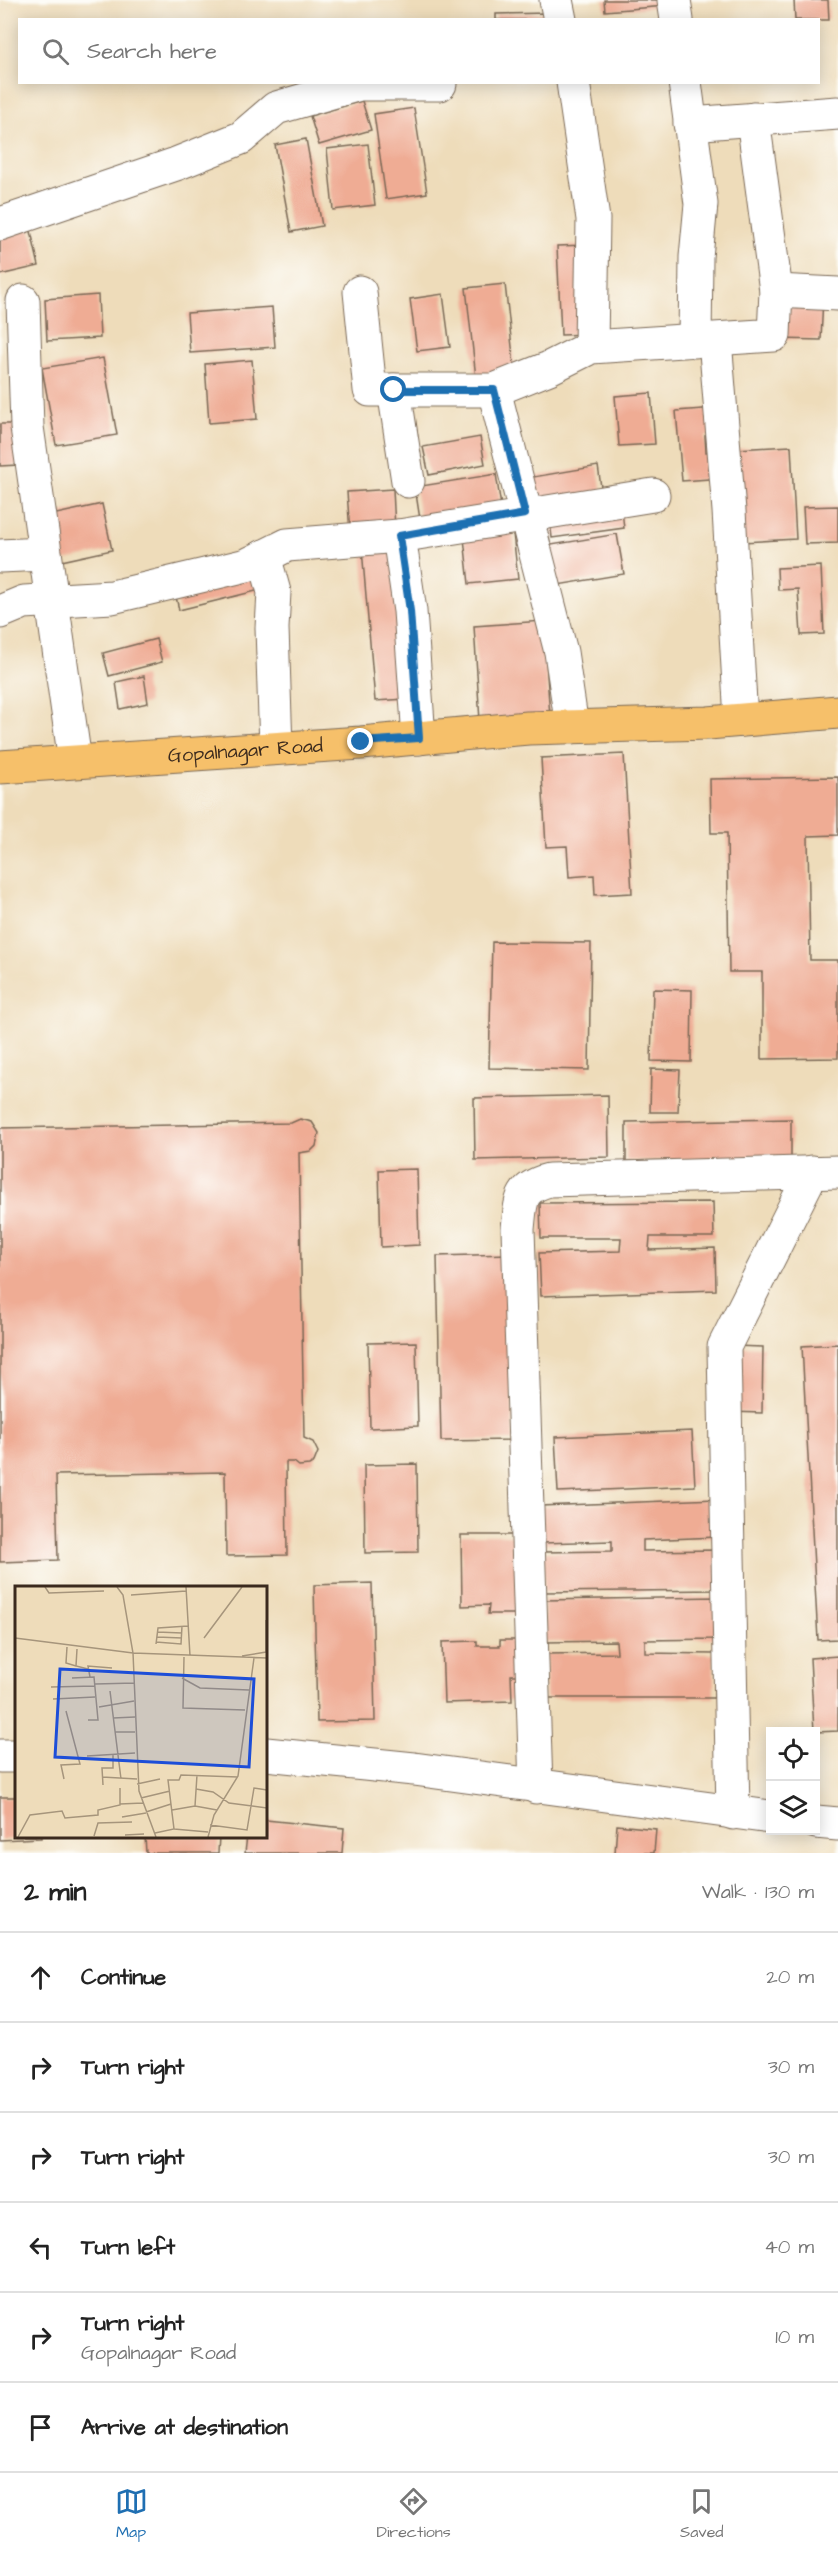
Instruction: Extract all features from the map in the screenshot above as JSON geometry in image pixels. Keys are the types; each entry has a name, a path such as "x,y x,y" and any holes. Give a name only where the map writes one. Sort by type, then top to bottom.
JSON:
{"main road":[{"name":"Gopalnagar Road","path":"0,767 572,727 708,723 838,712"}],"street":[{"path":"556,0 560,18"},
{"path":"674,0 676,18"},
{"path":"0,224 176,164 241,138 276,108 360,84 440,84"},
{"path":"573,84 593,219 591,347"},
{"path":"685,84 701,204 696,257 705,341 729,511 741,720"},
{"path":"690,124 838,113"},
{"path":"360,292 370,390 494,390 549,368 591,347 705,341 774,334 776,291 753,119"},
{"path":"776,291 838,294"},
{"path":"23,301 27,427 75,761"},
{"path":"394,390 408,481"},
{"path":"494,390 561,652 572,727"},
{"path":"0,612 24,602 112,597 247,565 286,545 399,536 653,495"},
{"path":"399,536 410,611 419,738"},
{"path":"0,556 45,554"},
{"path":"264,556 274,592 272,627 276,748"},
{"path":"536,1787 518,1229 522,1196 533,1184 549,1180 825,1172"},
{"path":"733,1812 724,1347 825,1172"},
{"path":"267,1754 414,1769 766,1816"},
{"path":"0,1755 15,1756"},
{"path":"820,1822 838,1824"}],"building":[{"path":"604,0 666,0 666,6 605,11"},
{"path":"794,0 828,0 829,20 795,18"},
{"path":"547,13 547,18 496,18 496,14"},
{"path":"362,101 371,130 319,145 310,116"},
{"path":"414,108 427,193 386,199 374,114"},
{"path":"306,139 322,226 291,232 275,145"},
{"path":"368,144 375,205 333,210 327,149"},
{"path":"30,227 39,266 0,275 0,234"},
{"path":"587,245 590,334 561,335 557,246"},
{"path":"505,284 515,374 476,378 466,288"},
{"path":"443,294 450,347 417,351 410,299"},
{"path":"98,295 100,338 47,341 45,299"},
{"path":"782,295 823,297 821,340 780,339"},
{"path":"272,307 275,347 190,353 187,313"},
{"path":"103,358 117,435 56,445 42,368"},
{"path":"252,360 257,419 209,423 205,364"},
{"path":"651,393 655,444 619,446 615,396"},
{"path":"717,408 720,434 705,436 706,452 721,451 723,478 682,481 676,411"},
{"path":"0,424 17,424 19,465 0,466"},
{"path":"480,437 485,464 429,475 423,447"},
{"path":"791,446 796,539 742,542 737,449"},
{"path":"598,466 602,494 532,505 527,478"},
{"path":"496,474 502,513 421,526 415,487"},
{"path":"393,489 395,529 350,532 347,492"},
{"path":"621,502 624,528 552,538 549,512"},
{"path":"102,504 112,550 57,562 47,516"},
{"path":"838,506 838,543 805,544 803,507"},
{"path":"512,524 518,579 469,584 463,529"},
{"path":"617,534 624,574 552,586 545,546"},
{"path":"393,546 406,699 375,701 362,549"},
{"path":"821,566 824,634 801,635 798,589 778,590 777,568"},
{"path":"258,568 264,589 179,610 174,588"},
{"path":"543,621 550,716 480,721 474,626"},
{"path":"156,639 162,662 109,676 103,653"},
{"path":"144,676 148,703 120,709 116,682"},
{"path":"624,754 632,893 595,895 594,875 569,877 567,846 546,847 541,758"},
{"path":"838,777 838,835 808,836 810,960 838,960 838,1058 762,1059 762,972 729,972 727,833 711,833 710,779"},
{"path":"492,942 591,943 589,1070 489,1068"},
{"path":"653,989 692,990 691,1062 651,1061"},
{"path":"651,1069 680,1070 678,1112 650,1112"},
{"path":"608,1095 609,1157 475,1160 474,1098"},
{"path":"300,1119 312,1122 319,1133 316,1146 311,1151 299,1153 304,1438 313,1442 318,1452 314,1462 309,1465 299,1466 294,1462 286,1462 287,1555 226,1556 225,1472 56,1475 58,1560 0,1562 0,1128 291,1123"},
{"path":"791,1119 791,1158 626,1161 626,1122"},
{"path":"417,1169 419,1245 381,1247 379,1170"},
{"path":"713,1202 714,1237 650,1237 649,1250 715,1248 716,1290 541,1296 539,1253 620,1251 621,1238 541,1238 540,1203"},
{"path":"510,1254 513,1440 441,1441 437,1256"},
{"path":"416,1342 418,1426 370,1428 368,1343"},
{"path":"838,1344 838,1639 818,1640 802,1346"},
{"path":"733,1346 763,1347 762,1413 731,1412"},
{"path":"692,1431 695,1486 558,1492 555,1437"},
{"path":"417,1464 418,1552 365,1553 364,1465"},
{"path":"716,1499 718,1537 643,1540 643,1551 718,1550 718,1590 544,1592 543,1552 612,1551 612,1541 542,1543 540,1506"},
{"path":"461,1535 519,1535 521,1614 488,1614 489,1605 462,1606"},
{"path":"372,1583 375,1721 317,1722 314,1585"},
{"path":"718,1597 719,1639 645,1640 645,1653 714,1654 714,1698 546,1698 546,1654 617,1653 616,1641 545,1642 544,1600"},
{"path":"500,1640 518,1640 518,1675 511,1675 512,1701 444,1703 442,1642 477,1641 477,1646 500,1646"},
{"path":"838,1656 838,1731 820,1732 820,1727 814,1727 810,1658"},
{"path":"0,1797 15,1797 15,1838 41,1838 0,1840"},
{"path":"267,1820 344,1828 342,1853 245,1853 247,1838 267,1838"},
{"path":"617,1825 656,1829 654,1853 615,1853"},
{"path":"145,1838 219,1838 218,1853 146,1853"}],"route":[{"path":"361,742 419,738 410,611 399,536 525,514 494,390 394,390"}]}
